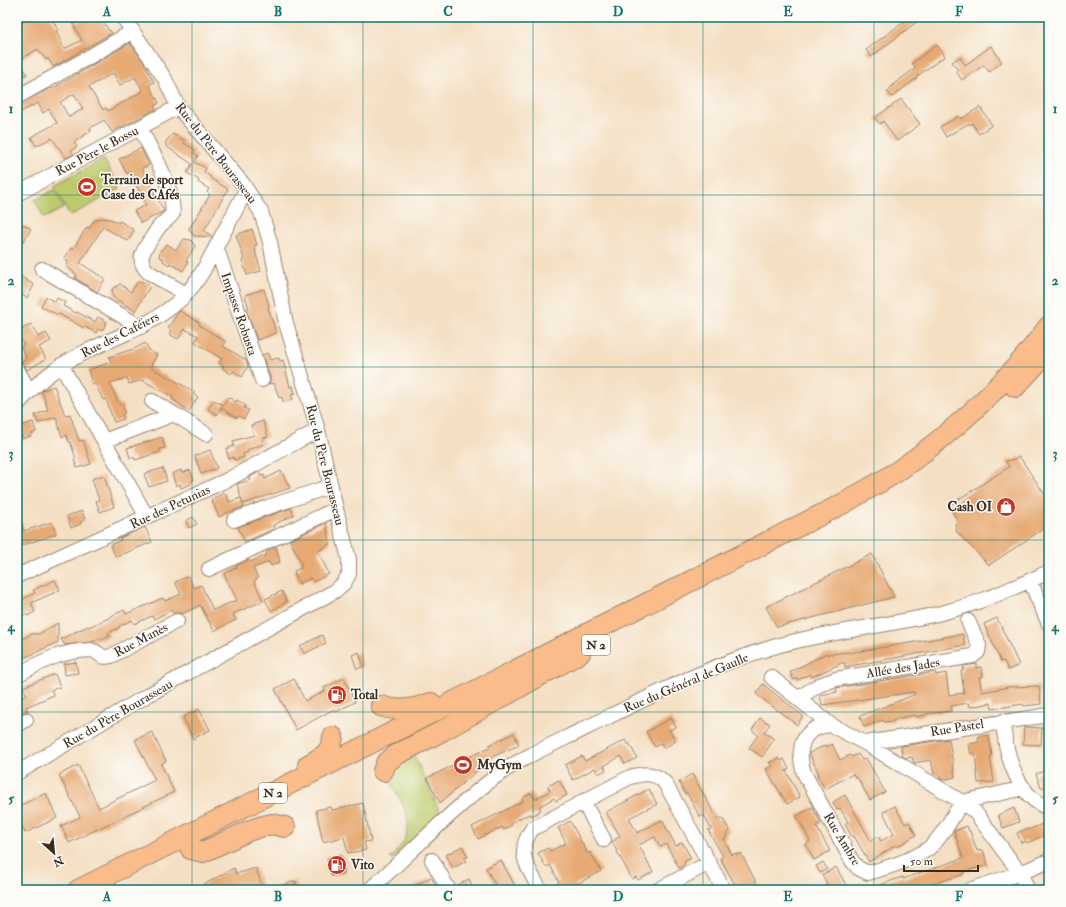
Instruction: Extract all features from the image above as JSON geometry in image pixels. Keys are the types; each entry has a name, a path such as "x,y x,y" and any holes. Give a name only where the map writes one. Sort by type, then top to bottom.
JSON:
{"highway":[{"name":"N 2","path":"78,890 467,695 846,502 898,471 959,424 999,385 1049,326"},
{"name":"N 2","path":"109,890 580,653 840,519 894,487 937,458 980,423 1016,387 1049,350"},
{"path":"383,771 386,763 396,754 442,731 580,653"},
{"path":"381,706 392,710 405,710 424,706 450,694 467,695"},
{"path":"205,827 323,756 331,747 332,737"},
{"path":"191,849 203,852 262,826 272,824 284,827"}],"street":[{"name":"Rue du Père Bourasseau","path":"17,773 148,695 335,592 344,583 349,574 349,559 318,430 286,323 270,242 261,212 246,190 178,107 165,79 123,17"},
{"path":"17,97 133,31"},
{"name":"Rue Père le Bossu","path":"17,194 178,107"},
{"path":"140,128 166,183 171,197 173,213 170,218 160,226 142,253 141,260 143,268 186,294"},
{"name":"Rue des Caféiers","path":"17,405 43,378 61,365 84,352 141,327 162,315 176,304 195,284 204,271 246,190"},
{"name":"Impasse Robusta","path":"215,249 218,252 262,380"},
{"path":"42,269 141,327"},
{"path":"61,365 147,518"},
{"path":"17,369 29,391"},
{"path":"152,401 206,434"},
{"path":"104,441 174,414"},
{"name":"Rue des Petunias","path":"17,576 147,518 229,479 318,430"},
{"path":"234,520 331,486"},
{"path":"209,569 336,509"},
{"name":"Rue du Général de Gaulle","path":"369,890 454,812 497,776 520,762 659,692 731,662 777,646 801,639 898,623 967,606 1049,572"},
{"path":"1030,581 1049,624"},
{"name":"Rue Manès","path":"17,675 51,657 62,653 95,650 100,656 111,656 177,621"},
{"name":"Allée des Jades","path":"798,698 819,685 836,679 972,656 978,652 979,646 968,621"},
{"path":"771,677 831,725 866,743 962,802 975,812 1020,873 1028,890"},
{"name":"Rue Pastel","path":"866,743 1049,715"},
{"path":"1003,721 1004,739 1009,759 1024,788 1039,805 1049,808"},
{"name":"Rue Ambre","path":"831,725 822,725 806,736 801,744 801,763 804,773 852,861 858,868 868,873 907,860 929,848 941,835 962,802"},
{"path":"540,890 523,855 523,847 526,838 532,830 583,801 630,777 642,774 659,777 666,783 724,890"},
{"path":"962,802 1024,788"},
{"path":"583,801 604,840"},
{"path":"432,860 449,890"},
{"path":"970,890 1020,873 1049,861"},
{"path":"658,890 709,863"}],"shaded area":[{"path":"1049,380 1049,424 1042,413 1041,400 1042,387"}],"green space":[{"name":"Terrain de sport Case des CAfés","path":"104,159 120,189 70,216 54,186"},
{"path":"54,190 64,208 44,218 35,200"},
{"path":"414,755 440,812 437,818 394,859 390,858 401,846 408,827 402,803 387,773"}],"building":[{"path":"21,17 51,17 58,30 56,31 64,49 82,40 73,24 80,21 78,17 101,17 109,31 110,30 112,33 53,67 48,58 46,60 38,49 19,60 27,74 17,79 17,25 24,21"},
{"path":"910,17 923,17 871,57 866,50"},
{"path":"130,43 154,82 149,85 159,103 154,106 156,109 112,132 104,120 90,128 91,131 74,142 77,147 71,151 74,154 66,158 52,138 36,146 31,137 57,123 49,109 43,113 38,103 17,114 17,105 51,88 52,89","holes":["113,73 120,85 135,77 143,91 108,111 106,108 103,110 89,87","74,94 83,109 69,117 60,102"]},
{"path":"937,45 945,56 892,97 887,91 895,83 916,68 912,63"},
{"path":"991,46 1002,62 989,72 984,65 962,80 956,71 958,70 952,62 960,57 965,65"},
{"path":"901,99 920,124 897,141 883,121 880,124 875,118"},
{"path":"980,107 992,125 979,134 972,123 970,125 969,123 946,137 940,127 959,116 961,119"},
{"path":"173,134 185,141 184,143 195,150 194,153 198,156 194,162 206,168 204,172 211,177 210,178 228,189 204,231 212,236 211,237 194,236 189,229 210,195 207,192 209,189 198,182 199,180 187,173 192,164 166,146 166,141"},
{"path":"141,148 149,165 142,168 164,211 141,223 134,211 146,205 130,172 127,174 119,159"},
{"path":"101,218 111,219 118,223 120,221 134,230 128,241 103,227 80,263 105,279 97,292 75,278 77,275 67,267 68,261 64,259 71,248 73,249 87,227 89,228 94,221"},
{"path":"17,221 31,229 23,242 17,239"},
{"path":"252,229 257,245 254,246 255,251 261,271 247,275 242,260 244,259 236,235"},
{"path":"184,239 191,240 195,246 186,261 188,262 183,271 170,263 169,265 163,261 164,259 159,257 160,251 167,244 176,250"},
{"path":"17,274 34,285 27,298 17,292"},
{"path":"138,281 147,284 149,288 135,311 113,297 112,289 120,284 131,292"},
{"path":"264,289 276,333 257,340 246,309 249,308 245,295"},
{"path":"46,297 55,302 57,298 65,302 63,306 95,322 98,317 107,322 102,331 98,329 96,333 41,306"},
{"path":"180,311 200,323 199,325 226,342 223,346 246,360 248,366 242,377 233,371 231,374 222,368 224,366 219,363 222,359 195,342 198,336 185,329 178,339 169,334 171,331 168,328"},
{"path":"31,324 38,337 46,333 51,341 39,347 46,359 27,370 22,362 27,359 21,347 24,345 17,332"},
{"path":"145,343 150,351 157,355 150,367 195,392 193,394 198,397 189,411 172,399 173,397 142,380 129,384 127,378 110,383 119,405 122,404 125,413 122,414 124,419 114,422 106,399 103,400 95,383 92,384 88,370 111,362 109,357 136,348"},
{"path":"268,353 270,360 279,358 280,361 283,360 290,387 293,386 295,394 291,395 293,399 283,402 282,397 279,398 274,383 270,384 270,377 262,355"},
{"path":"54,386 65,415 70,414 79,441 83,440 91,464 77,468 74,459 76,458 70,442 66,435 62,437 56,417 38,423 35,415 48,410 42,391"},
{"path":"228,397 236,402 237,400 246,406 244,408 249,410 244,419 239,416 237,418 221,408 222,406 217,415 208,409 214,400 223,405"},
{"path":"263,421 268,437 262,438 264,444 247,450 248,452 243,454 244,457 234,460 233,457 229,459 226,449 234,446 233,441 254,435 251,425"},
{"path":"33,422 36,432 31,434 31,436 22,439 22,436 17,438 17,427"},
{"path":"162,437 165,448 160,449 160,452 135,460 134,457 130,458 127,448"},
{"path":"210,450 217,468 201,474 195,456"},
{"path":"1019,456 1049,501 1049,525 989,565 956,531 957,519 948,506 1009,467 1006,461 1015,459"},
{"path":"163,468 167,481 149,487 144,474"},
{"path":"181,470 182,473 190,470 194,480 191,481 191,484 181,488 180,484 176,486 172,474"},
{"path":"281,471 290,488 243,504 237,484 251,480 250,477 259,472 261,476 264,475 265,479"},
{"path":"104,475 114,507 100,512 96,501 99,500 92,479"},
{"path":"225,493 229,502 241,498 244,507 219,517 211,499"},
{"path":"291,508 294,515 273,525 274,529 245,542 238,527"},
{"path":"82,511 85,520 80,522 81,524 71,528 67,516"},
{"path":"17,515 19,515 24,531 52,522 56,534 17,547"},
{"path":"193,517 197,524 189,528 186,521"},
{"path":"326,523 330,544 318,551 329,574 313,582 311,578 299,584 294,571 301,568 300,566 302,565 290,540"},
{"path":"145,527 152,542 116,557 110,545 121,540 120,538"},
{"path":"276,547 280,562 271,566 269,562 253,568 258,578 254,581 263,601 233,614 236,620 214,631 200,605 182,614 173,613 171,610 154,619 152,616 134,624 132,620 108,633 110,636 101,640 100,638 92,642 65,645 61,639 124,610 126,614 163,598 165,601 181,594 175,582 188,576 194,588 201,585 213,610 237,600 224,574 249,560 250,562 267,555 266,552"},
{"path":"872,554 894,597 777,627 766,607"},
{"path":"55,580 60,590 31,603 35,612 27,616 26,614 17,618 17,602 35,593 33,590"},
{"path":"282,591 287,602 271,611 265,599"},
{"path":"997,618 1019,665 1008,670 1004,661 1001,662 984,624"},
{"path":"58,623 58,642 20,660 17,654 17,642 31,634 39,634"},
{"path":"963,634 965,645 845,667 844,662 812,677 810,674 797,680 797,678 794,680 790,672 827,653 827,655 831,653 849,653"},
{"path":"322,635 326,643 304,654 300,646"},
{"path":"359,652 364,666 357,669 352,655"},
{"path":"76,662 78,673 65,675 64,664"},
{"path":"977,664 977,668 981,667 983,677 979,677 982,692 1009,687 1039,686 1041,704 1024,706 1023,704 992,709 991,703 970,707 969,703 951,706 951,711 925,714 916,717 915,715 894,719 894,721 884,722 883,720 864,727 860,716 914,695 914,692 822,705 820,695 837,692 836,688 935,672 936,675 946,673 949,695 964,693 961,671 964,670 963,666"},
{"path":"55,674 60,687 51,690 54,695 26,707 28,712 22,712 17,715 17,700 27,695 23,687"},
{"path":"344,678 355,702 336,712 334,709 296,730 275,689 294,679 305,701 325,691 324,688"},
{"path":"763,684 803,716 797,725 756,694"},
{"path":"199,709 210,730 193,739 183,717"},
{"path":"671,718 676,727 669,730 676,741 664,748 661,743 655,747 646,732"},
{"path":"760,718 770,724 764,732 774,739 762,757 749,748 758,735 752,730"},
{"path":"1024,727 1042,728 1041,745 1023,744"},
{"path":"152,732 166,761 161,764 174,792 69,843 61,826 80,817 59,775 78,765 99,808 155,780 135,740"},
{"path":"514,733 519,745 494,756 440,803 427,778 467,759 490,747 489,745"},
{"path":"989,735 992,756 990,757 994,782 978,783 975,753 971,754 969,744 979,742 978,737"},
{"path":"949,739 955,777 942,780 940,779 939,774 934,774 931,760 914,763 912,757 906,758 902,756 901,746"},
{"path":"625,740 627,744 629,743 637,758 625,764 621,756 604,766 606,770 598,774 595,768 573,780 565,765 582,756 585,761"},
{"path":"832,744 840,760 850,755 852,757 858,754 862,760 866,758 885,792 870,800 857,777 855,778 853,774 825,789 817,775 819,774 809,753 826,745 827,747"},
{"path":"779,758 781,761 784,759 789,769 786,771 800,797 787,804 766,769 773,766 769,763"},
{"path":"1049,769 1049,785 1041,788 1036,774"},
{"path":"692,774 718,820 722,818 730,831 726,834 727,837 724,839 732,855 741,853 757,884 747,890 738,890 720,858 723,856 708,830 711,829 704,815 700,817 687,793 685,794 679,782"},
{"path":"559,780 567,795 556,801 554,798 540,806 540,811 532,816 531,814 522,817 511,823 512,825 504,830 502,827 478,839 472,827 523,801 522,798 531,793 535,799 550,791 548,786"},
{"path":"649,789 657,804 629,818 637,833 662,820 676,846 682,842 691,858 684,862 685,865 679,868 666,844 660,847 655,837 639,845 653,872 638,880 636,877 632,879 612,842 620,836 606,812"},
{"path":"46,793 57,818 25,833 17,815 17,807"},
{"path":"845,795 871,841 878,836 881,841 894,834 883,812 895,806 905,824 909,822 916,835 897,847 896,845 869,862 854,836 852,837 845,824 848,822 840,808 837,810 833,802"},
{"path":"363,803 371,841 364,842 366,850 348,853 344,837 323,842 316,810 331,807 332,810"},
{"path":"812,807 821,823 816,826 830,851 814,860 806,844 810,841 797,816"},
{"path":"1014,808 1019,822 1003,828 998,815"},
{"path":"570,821 588,854 590,852 601,871 575,885 578,890 560,890 556,884 559,882 550,865 546,867 538,853 548,848 550,851 566,843 558,828"},
{"path":"1049,821 1049,833 1027,843 1026,841 1021,843 1017,833"},
{"path":"967,826 977,851 983,850 988,865 963,872 964,874 914,890 871,889 893,880 903,877 903,879 963,858 954,831"},
{"path":"462,846 468,857 464,858 466,861 453,868 446,855"},
{"path":"341,855 345,873 331,876 327,858"},
{"path":"501,860 517,890 498,890 486,868"},
{"path":"823,862 827,869 820,873 816,866"},
{"path":"836,867 849,890 833,890 831,886 829,887 822,875"},
{"path":"234,868 236,874 256,868 263,890 194,890"},
{"path":"431,877 438,890 407,890"},
{"path":"469,879 474,890 457,890 456,886"},
{"path":"295,881 297,890 273,890 273,888"}],"place":[{"name":"Terrain de sport Case des CAfés","path":"87,187"},
{"name":"Cash OI","path":"1006,507"},
{"name":"Total","path":"337,695"},
{"name":"MyGym","path":"463,765"},
{"name":"Vito","path":"337,865"}]}
